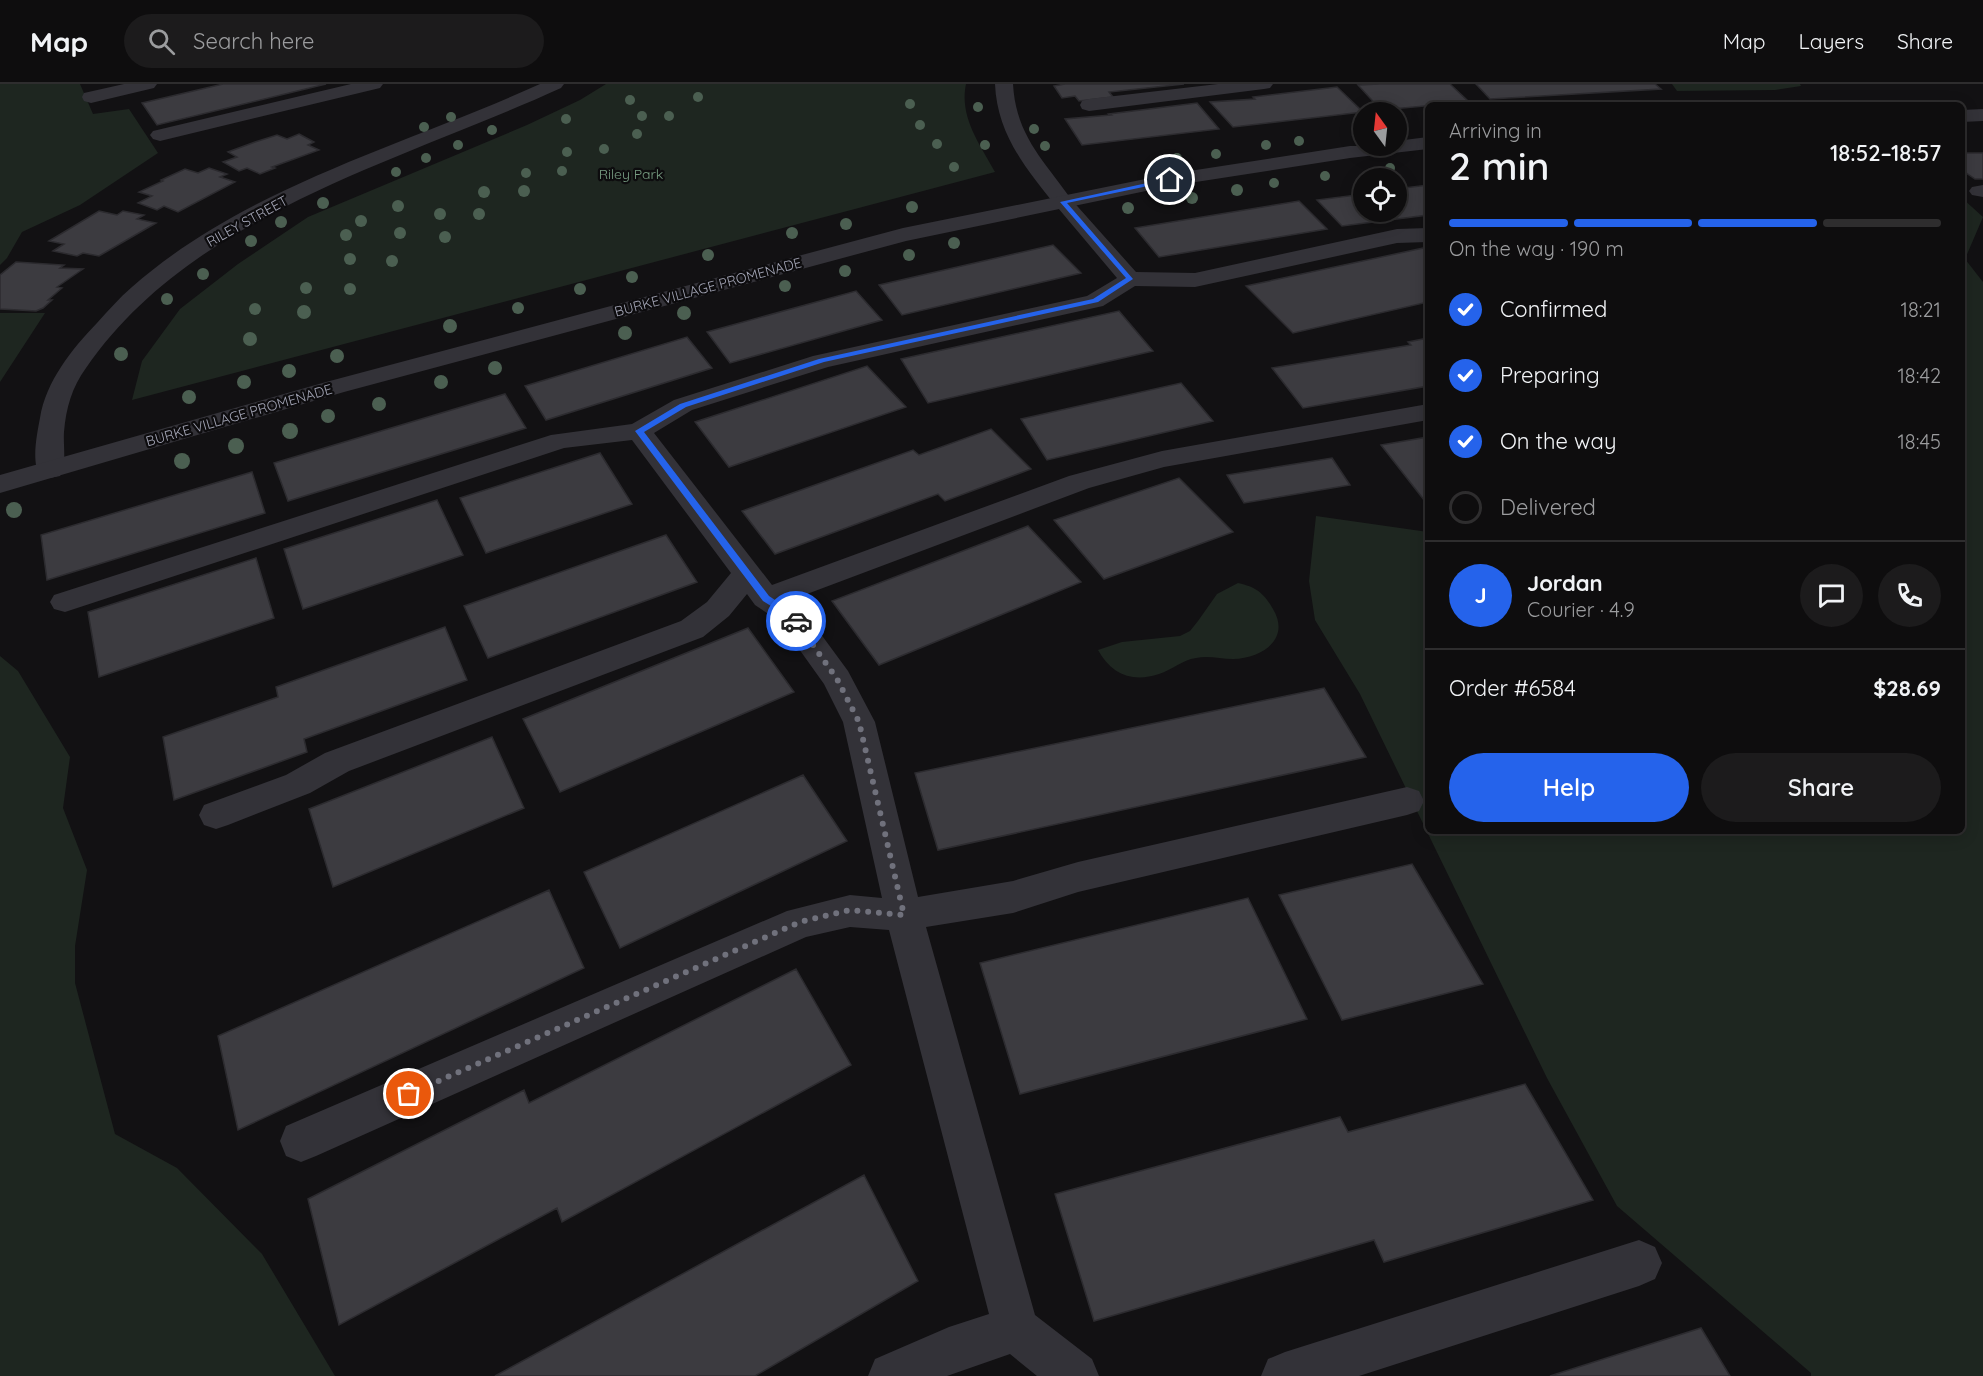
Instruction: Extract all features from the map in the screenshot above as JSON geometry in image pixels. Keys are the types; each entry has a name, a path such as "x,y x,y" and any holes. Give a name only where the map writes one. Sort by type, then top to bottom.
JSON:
{"street":[{"path":"91,97 148,84"},
{"path":"160,135 374,84"},
{"name":"RILEY STREET","path":"50,470 50,435 60,393 81,357 102,329 157,275 228,229 283,200 555,84"},
{"path":"1004,84 1003,98 1011,128 1033,165 1130,279"},
{"path":"1089,105 1264,84"},
{"path":"1965,116 1983,115"},
{"name":"BURKE VILLAGE PROMENADE","path":"0,484 335,387 880,241 1170,180 1350,152 1425,143"},
{"path":"65,602 560,441 639,431 683,405 822,360 1095,301 1130,279 1195,280 1397,236 1425,235"},
{"path":"216,815 298,784 337,762 692,628 718,609 757,586 1079,482 1162,459 1425,413"},
{"path":"639,431 757,586 790,614 837,679 859,722 904,915 1016,1329 1075,1376"},
{"path":"302,1141 800,922 850,910 904,915 1013,897 1078,877 1407,801"},
{"path":"1285,1376 1639,1263"},
{"path":"892,1376 949,1351 1016,1329"}],"green space":[{"path":"0,84 80,84 93,114 129,109 158,153 80,205 22,232 7,258 0,265"},
{"name":"Riley Park","path":"606,84 966,84 965,108 968,119 977,141 995,172 132,400 142,361 180,309 238,264 308,217 527,125 580,100"},
{"path":"1672,84 1800,84 1801,86 1775,90 1677,91"},
{"path":"1965,201 1983,217 1965,259"},
{"path":"1965,259 1983,282 1983,1376 1811,1376 1811,1373 1617,1206 1547,1078 1428,834 1965,834"},
{"path":"0,313 45,313 0,382"},
{"path":"1316,516 1425,532 1425,827 1360,694 1315,620 1309,581"},
{"path":"1238,583 1250,586 1263,595 1278,620 1276,638 1263,651 1244,658 1191,659 1149,677 1131,677 1116,671 1098,650 1122,642 1180,636 1190,631 1217,594"},
{"path":"0,656 18,671 70,757 63,808 87,870 75,946 75,983 115,1134 177,1168 262,1254 335,1376 0,1376"}],"building":[{"path":"223,84 326,84 157,125 142,103"},
{"path":"1065,84 1184,84 1109,92 1113,97 1079,101 1075,96 1062,98 1054,86"},
{"path":"1450,84 1469,102 1425,102 1425,106 1407,108 1407,102 1374,102 1358,85"},
{"path":"1476,84 1655,84 1661,89 1490,99"},
{"path":"1337,87 1353,102 1353,113 1233,127 1210,102 1255,99 1253,97"},
{"path":"1197,103 1219,129 1082,145 1065,119 1111,115 1109,114"},
{"path":"299,134 314,142 308,145 319,150 272,167 275,168 260,174 247,168 239,171 223,162 237,157 228,152 255,142 277,135 287,139"},
{"path":"1965,153 1983,153 1983,179 1975,179 1965,172"},
{"path":"209,168 227,174 220,177 235,182 178,212 164,206 157,210 138,203 152,196 139,192 163,181 161,180 185,169 198,173"},
{"path":"1425,185 1425,215 1407,218 1407,188"},
{"path":"1353,195 1353,222 1373,222 1342,226 1317,200"},
{"path":"1299,201 1327,229 1159,257 1135,228"},
{"path":"99,211 117,215 123,211 144,215 137,219 156,223 99,256 83,253 77,256 53,251 64,244 49,241"},
{"path":"1053,245 1081,273 902,315 879,285"},
{"path":"1425,248 1425,303 1293,333 1246,286"},
{"path":"16,262 64,265 60,268 83,269 57,287 62,288 48,300 52,300 43,308 36,311 0,309 0,275"},
{"path":"856,291 882,320 730,363 707,332"},
{"path":"1119,311 1153,351 928,403 901,359"},
{"path":"687,337 712,368 546,420 525,386"},
{"path":"1425,339 1425,387 1303,408 1272,368 1411,345 1408,342"},
{"path":"867,366 906,407 729,467 695,422"},
{"path":"1181,383 1213,421 1047,460 1021,419"},
{"path":"505,394 526,428 288,501 274,463"},
{"path":"991,429 1031,469 945,501 938,494 775,554 742,511 913,450 919,455"},
{"path":"1425,438 1425,501 1381,445"},
{"path":"600,453 632,504 486,553 460,498"},
{"path":"1332,458 1350,485 1244,503 1227,475"},
{"path":"252,472 265,513 47,580 41,535"},
{"path":"1179,478 1233,532 1104,579 1054,520"},
{"path":"437,500 463,555 303,609 284,549"},
{"path":"1028,526 1081,582 879,665 832,601"},
{"path":"666,535 697,582 488,658 464,606"},
{"path":"256,558 274,618 99,677 88,612"},
{"path":"445,627 467,680 304,739 307,752 174,800 163,737 278,697 276,687"},
{"path":"748,628 794,692 560,792 523,719"},
{"path":"1324,688 1366,757 938,850 915,773"},
{"path":"492,737 524,808 333,887 309,809"},
{"path":"803,775 847,841 620,948 584,872"},
{"path":"1412,864 1483,984 1342,1020 1279,895"},
{"path":"549,890 584,968 238,1130 218,1036"},
{"path":"1248,898 1307,1019 1020,1094 980,963"},
{"path":"796,969 851,1065 562,1222 557,1208 339,1325 308,1199 524,1090 529,1103"},
{"path":"1525,1084 1593,1200 1384,1262 1374,1240 1094,1321 1055,1194 1340,1117 1348,1132"},
{"path":"864,1175 918,1281 755,1376 495,1376"},
{"path":"1701,1328 1730,1376 1550,1376"}],"way so far":[{"path":"409,1094 800,922 850,910 904,915 859,722 837,679 796,621"}],"route":[{"path":"796,621 790,614 766,598 639,431 683,405 822,360 1095,301 1130,279 1063,202 1170,180"}]}
